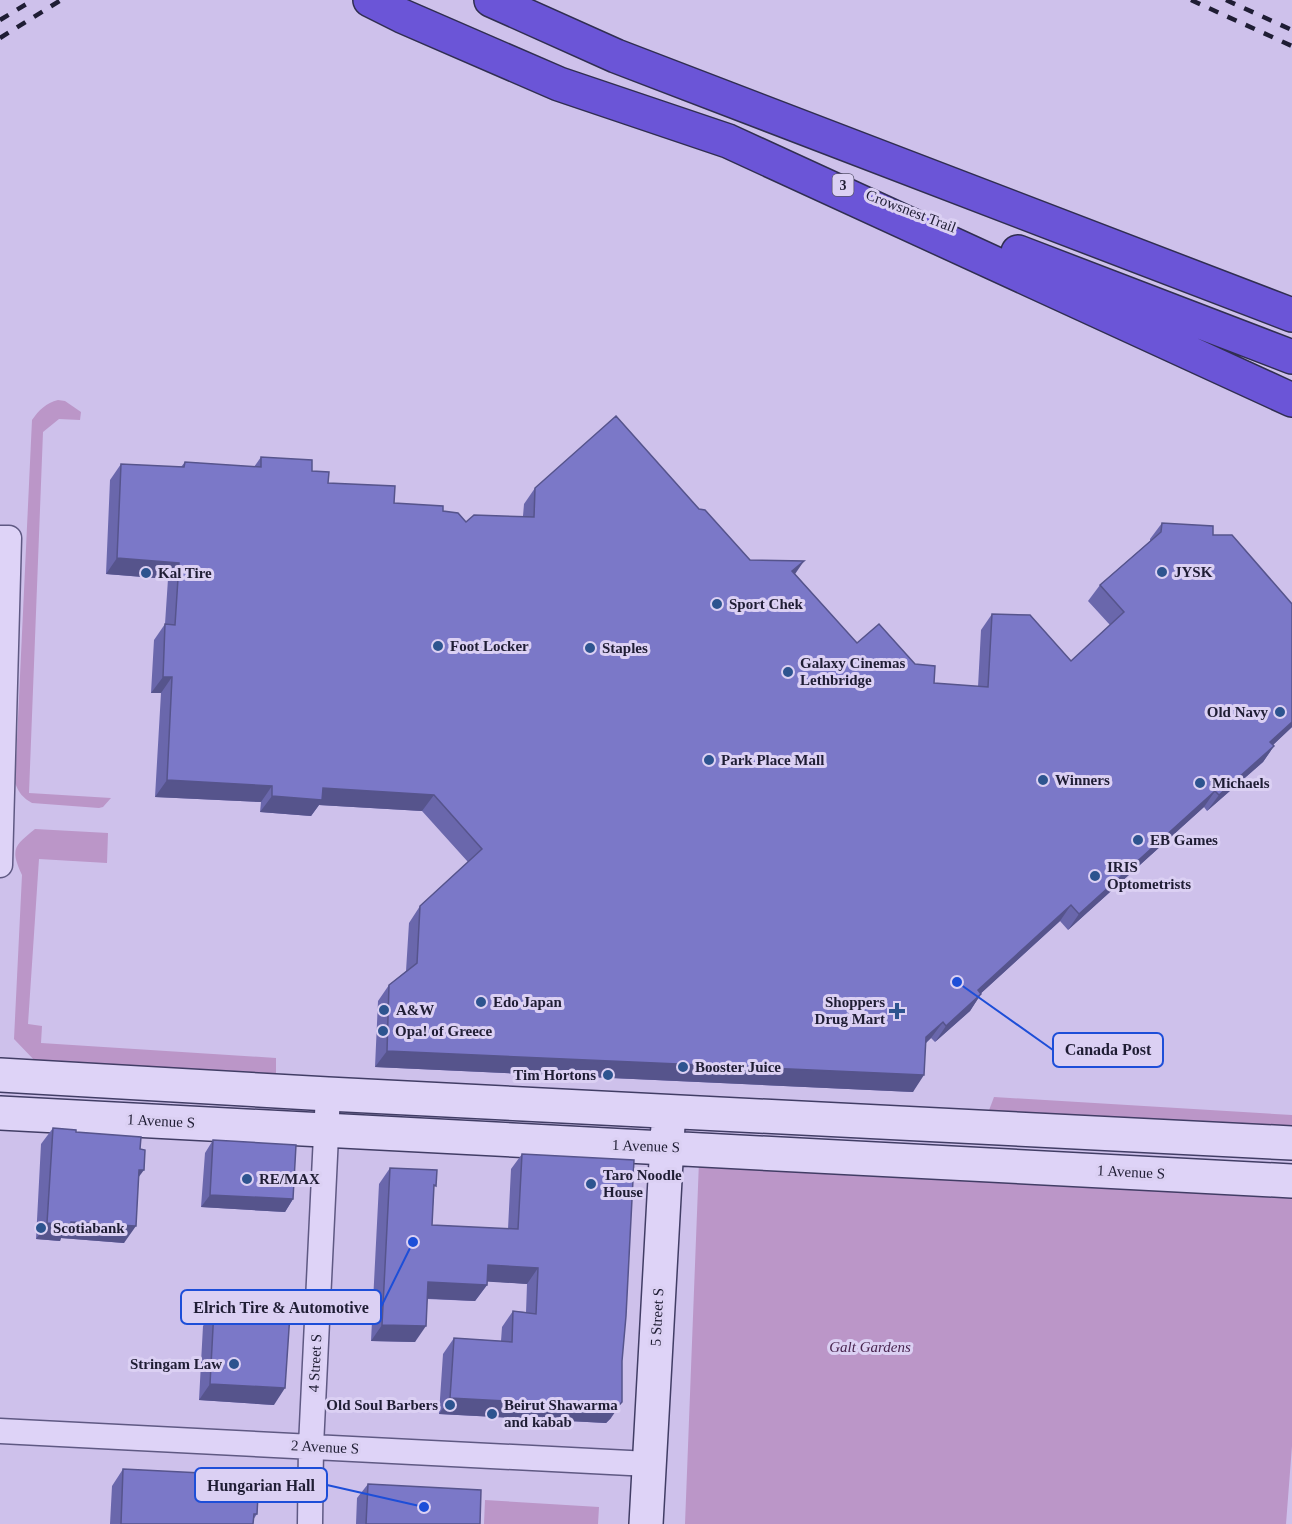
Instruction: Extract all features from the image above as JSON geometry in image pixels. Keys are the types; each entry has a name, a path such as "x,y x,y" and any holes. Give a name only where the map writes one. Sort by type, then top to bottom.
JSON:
{"highway":[{"path":"370,0 558,84 728,141 1292,400"},
{"name":"Crowsnest Trail","path":"400,0 441,21 728,141 1292,357"},
{"path":"491,0 616,56 1292,315"},
{"path":"515,0 616,56"},
{"path":"956,187 1292,299"}],"street":[{"path":"0,865 4,538"},
{"path":"0,1075 1292,1143"},
{"name":"4 Street S","path":"310,1524 311,1446 328,1094"},
{"name":"5 Street S","path":"646,1524 669,1111"},
{"name":"1 Avenue S","path":"0,1113 1292,1181"},
{"name":"2 Avenue S","path":"0,1431 650,1464"}],"green space":[{"path":"58,400 65,401 81,412 80,420 59,419 43,432 29,793 111,798 99,808 32,803 22,795 15,783 32,420 43,407"},
{"path":"35,829 108,833 107,863 39,859 28,1024 42,1026 41,1043 276,1058 276,1075 37,1063 14,1039 22,875 15,854 18,844"},
{"path":"994,1097 1292,1115 1292,1133 988,1113"},
{"name":"Galt Gardens","path":"699,1161 1292,1197 1292,1446 1286,1524 685,1524"},
{"path":"485,1500 599,1507 598,1524 484,1524"}],"building":[{"name":"Park Place Mall","path":"616,416 699,509 705,510 750,560 804,561 792,571 857,643 879,624 915,664 935,666 934,683 988,687 992,614 1030,615 1071,661 1124,612 1100,585 1161,532 1162,523 1213,526 1213,535 1232,535 1292,604 1292,722 1270,742 1274,746 1219,795 1215,791 1079,914 1071,905 978,990 981,994 946,1026 943,1022 926,1037 924,1075 387,1051 389,985 417,963 420,906 482,849 434,795 323,788 322,800 272,796 272,786 167,780 172,677 163,677 165,624 175,625 179,563 117,558 121,464 184,467 185,462 261,467 261,457 312,460 312,471 329,472 328,483 395,486 394,503 443,506 443,511 458,513 466,522 474,515 534,517 535,488"},
{"path":"53,1128 141,1137 140,1149 145,1150 144,1170 139,1170 136,1226 71,1222 71,1224 47,1223"},
{"path":"213,1140 296,1145 293,1199 210,1195"},
{"path":"522,1154 634,1160 622,1361 622,1402 617,1407 450,1398 454,1338 512,1342 513,1311 536,1314 538,1268 488,1265 487,1285 428,1282 426,1326 382,1325 390,1168 437,1170 432,1225 518,1229"},
{"path":"214,1309 290,1314 285,1388 210,1384"},
{"path":"123,1469 259,1476 257,1514 254,1514 253,1524 121,1524"},
{"path":"368,1484 481,1490 480,1524 366,1524"}],"railway":[{"path":"0,20 33,0"},
{"path":"0,38 61,0"},
{"path":"1191,0 1292,46"},
{"path":"1226,0 1292,30"}],"place":[{"name":"JYSK","path":"1162,572"},
{"name":"Kal Tire","path":"146,573"},
{"name":"Sport Chek","path":"717,604"},
{"name":"Foot Locker","path":"438,646"},
{"name":"Staples","path":"590,648"},
{"name":"Galaxy Cinemas Lethbridge","path":"788,672"},
{"name":"Old Navy","path":"1280,712"},
{"name":"Park Place Mall","path":"709,760"},
{"name":"Winners","path":"1043,780"},
{"name":"Michaels","path":"1200,783"},
{"name":"EB Games","path":"1138,840"},
{"name":"IRIS Optometrists","path":"1095,876"},
{"name":"Canada Post","path":"957,982"},
{"name":"Edo Japan","path":"481,1002"},
{"name":"A&W","path":"384,1010"},
{"name":"Shoppers Drug Mart","path":"897,1011"},
{"name":"Opa! of Greece","path":"383,1031"},
{"name":"Booster Juice","path":"683,1067"},
{"name":"Tim Hortons","path":"608,1075"},
{"name":"RE/MAX","path":"247,1179"},
{"name":"Taro Noodle House","path":"591,1184"},
{"name":"Scotiabank","path":"41,1228"},
{"name":"Elrich Tire & Automotive","path":"413,1242"},
{"name":"Stringam Law","path":"234,1364"},
{"name":"Old Soul Barbers","path":"450,1405"},
{"name":"Beirut Shawarma and kabab","path":"492,1414"},
{"name":"Hungarian Hall","path":"424,1507"}]}
